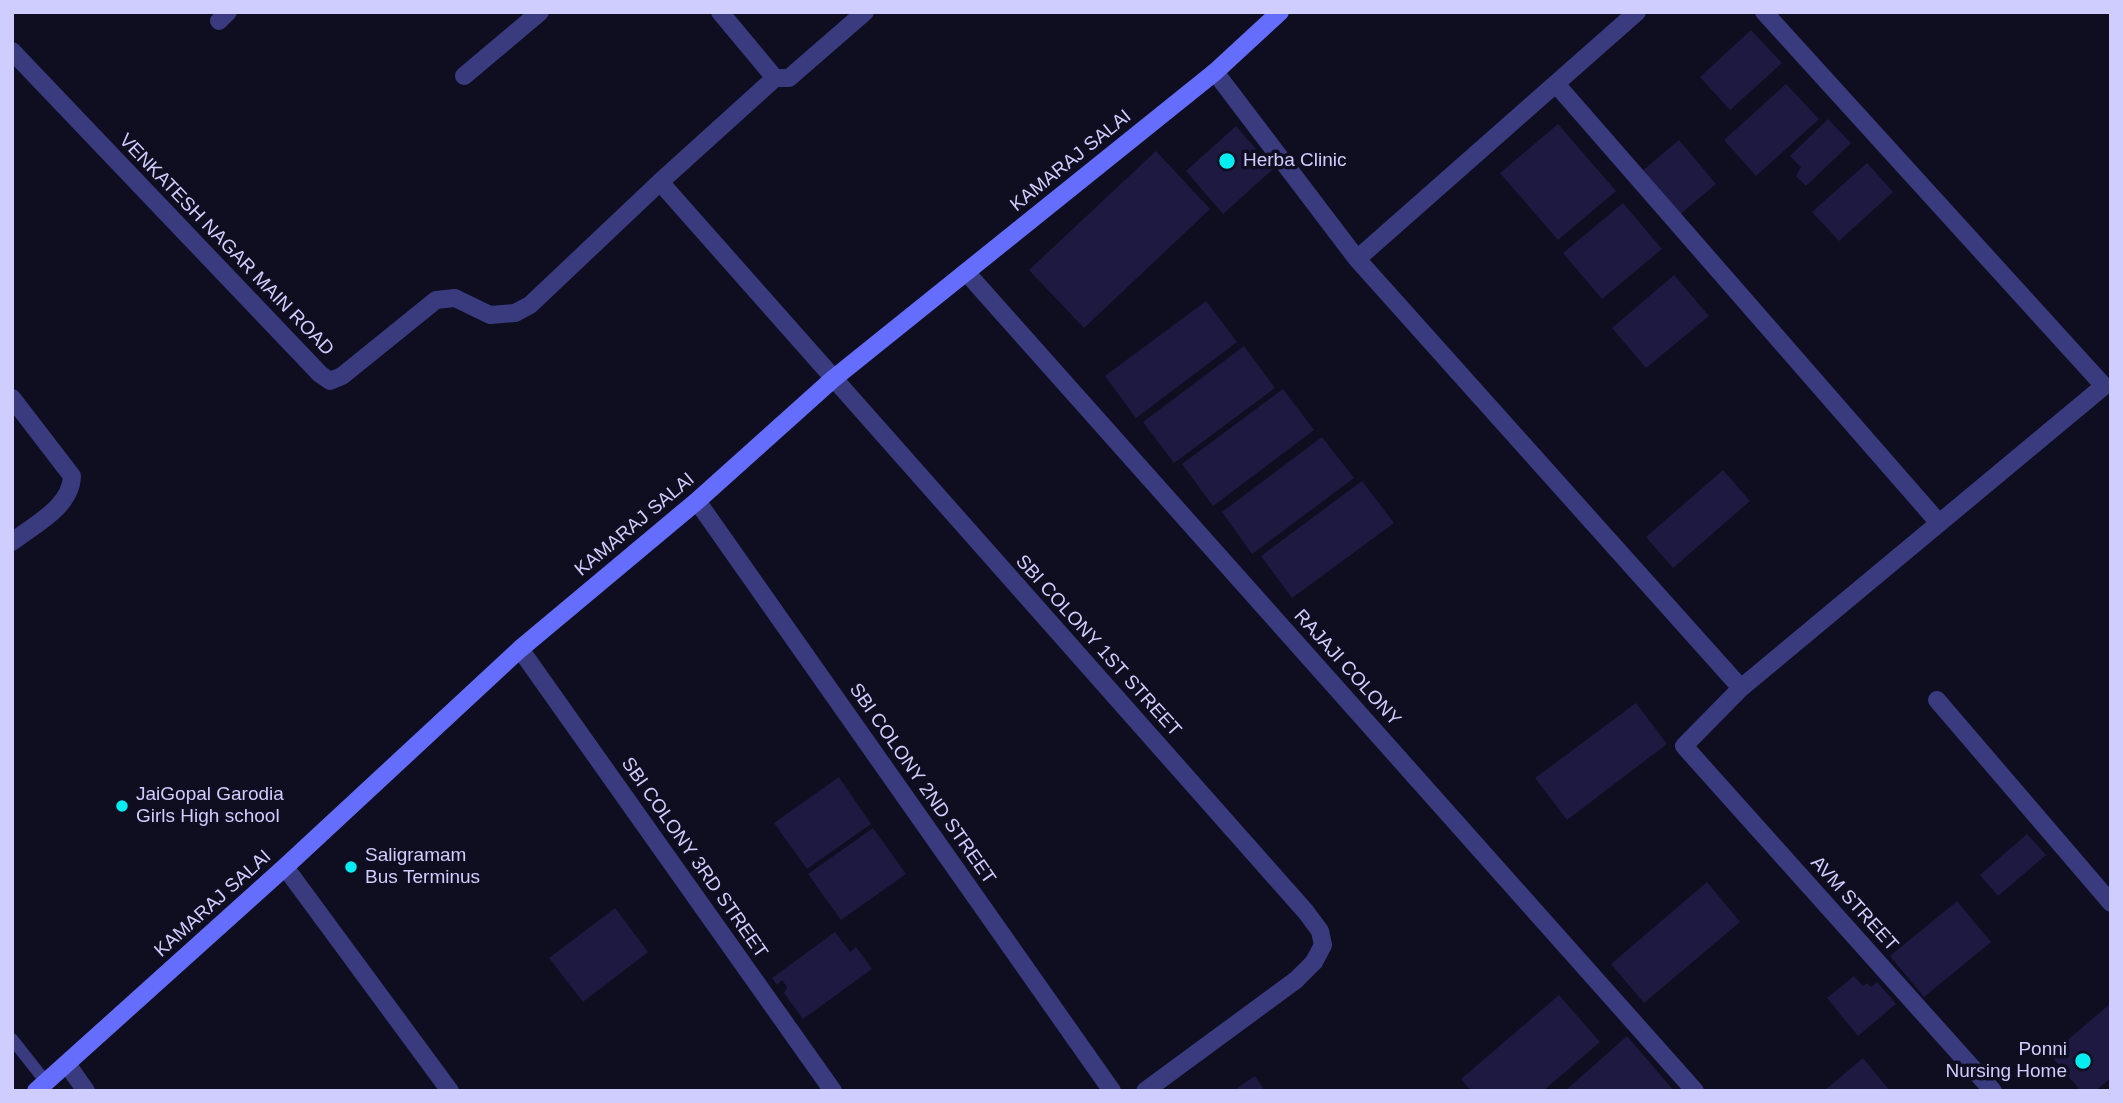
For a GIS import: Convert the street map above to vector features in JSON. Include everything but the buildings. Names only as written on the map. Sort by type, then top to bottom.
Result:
[{"type":"street","points":[[464,76],[540,12]]},
{"type":"street","points":[[720,12],[775,79]]},
{"type":"street","name":"VENKATESH NAGAR MAIN ROAD","points":[[12,51],[320,374],[330,381],[342,376],[436,300],[455,298],[490,315],[515,313],[530,305],[660,182],[775,79],[789,78],[865,12]]},
{"type":"street","name":"KAMARAJ SALAI","points":[[41,1087],[285,867],[520,649],[697,501],[833,379],[1215,72],[1280,12]]},
{"type":"street","points":[[1357,259],[1637,12]]},
{"type":"street","points":[[1215,72],[1357,259],[1741,688],[2104,386],[1764,12]]},
{"type":"street","points":[[1556,84],[1939,523]]},
{"type":"street","points":[[660,182],[833,379]]},
{"type":"street","name":"RAJAJI COLONY","points":[[966,272],[1695,1091]]},
{"type":"street","name":"SBI COLONY 1ST STREET","points":[[833,379],[1320,930],[1324,945],[1314,962],[1296,980],[1145,1091]]},
{"type":"street","points":[[12,398],[72,476],[72,487],[61,504],[12,542]]},
{"type":"street","name":"SBI COLONY 2ND STREET","points":[[697,501],[1112,1091]]},
{"type":"street","name":"SBI COLONY 3RD STREET","points":[[520,649],[833,1091]]},
{"type":"street","name":"AVM STREET","points":[[1741,688],[1684,746],[1993,1091]]},
{"type":"street","points":[[1937,700],[2111,903]]},
{"type":"street","points":[[285,867],[450,1091]]},
{"type":"street","points":[[67,1064],[86,1091]]},
{"type":"lane","points":[[12,1040],[41,1087]]},
{"type":"place","name":"Herba Clinic","points":[[1227,161]]},
{"type":"place","name":"JaiGopal Garodia Girls High school","points":[[122,806]]},
{"type":"place","name":"Saligramam Bus Terminus","points":[[351,867]]},
{"type":"place","name":"Ponni Nursing Home","points":[[2083,1061]]}]
